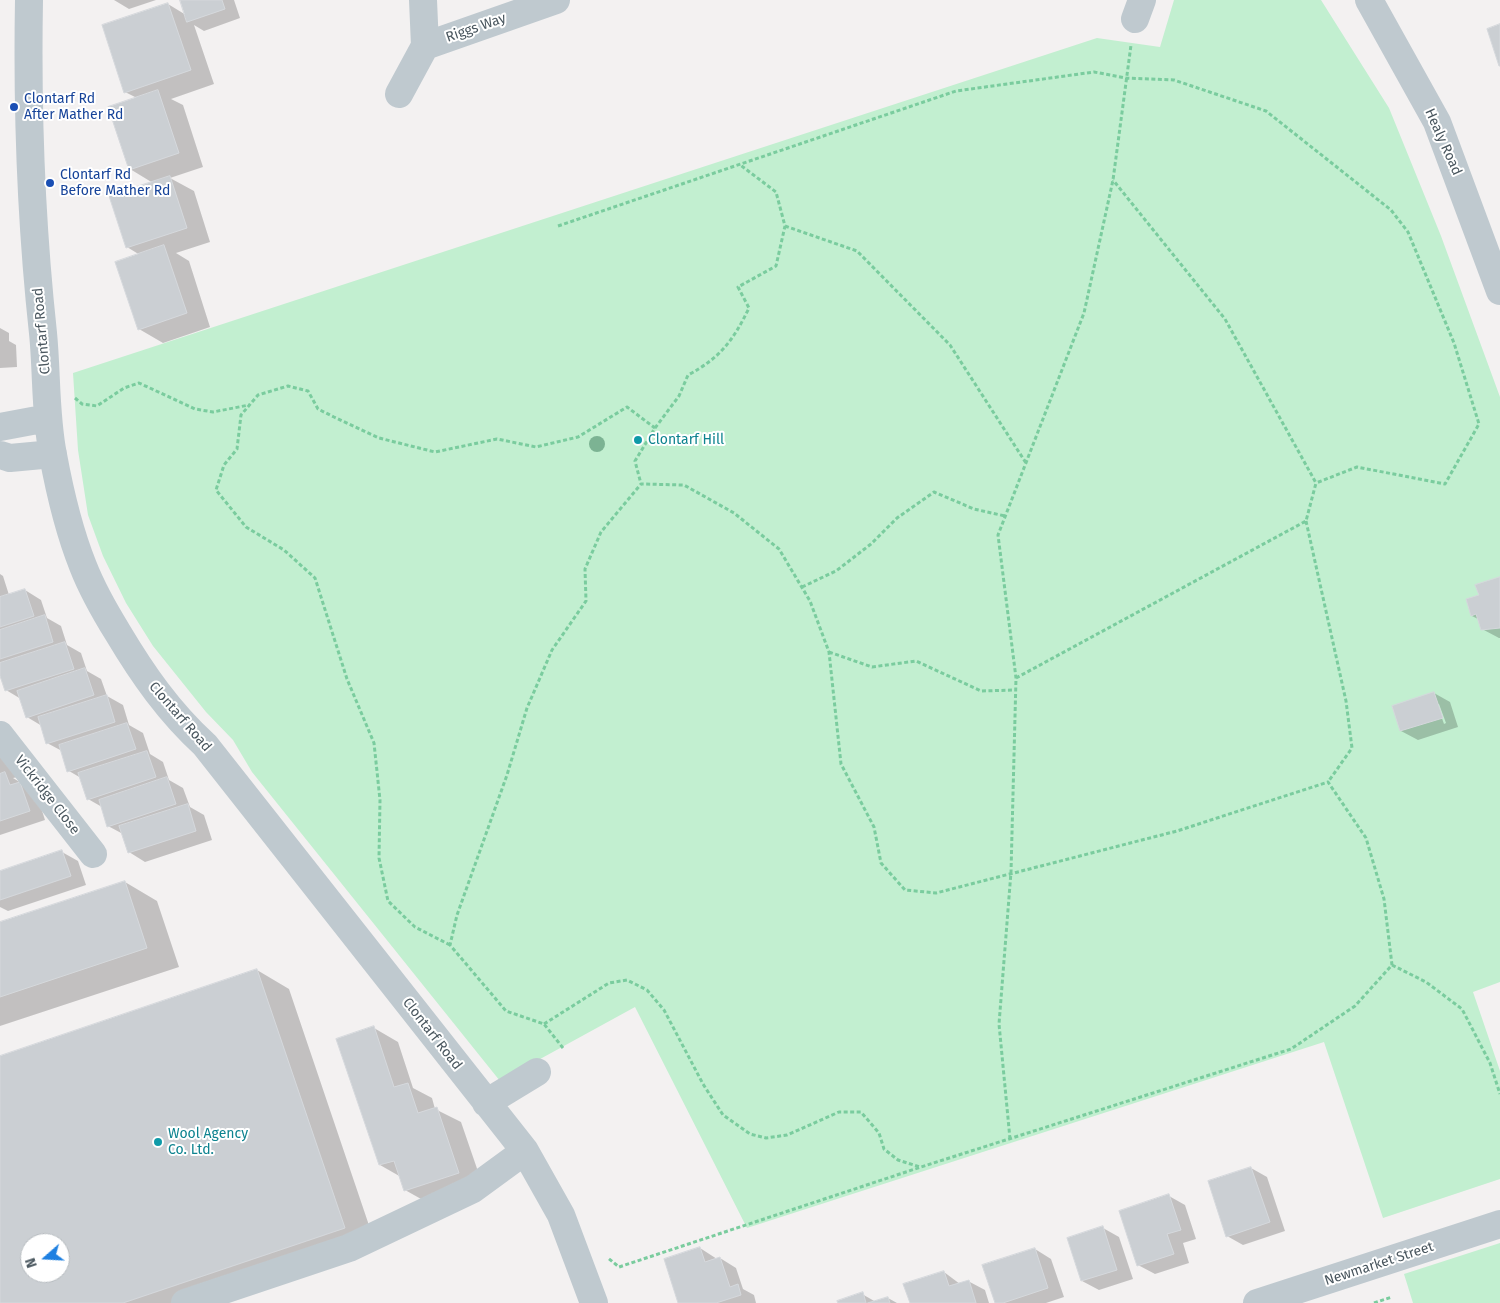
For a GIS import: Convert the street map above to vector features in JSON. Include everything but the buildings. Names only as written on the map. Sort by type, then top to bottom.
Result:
[{"type":"street","name":"Clontarf Road","points":[[29,0],[27,82],[38,287],[46,363],[48,418],[53,454],[69,525],[83,568],[106,613],[160,698],[184,726],[205,745],[525,1151],[561,1215],[594,1303]]},
{"type":"street","points":[[399,94],[425,46],[423,0]]},
{"type":"street","name":"Riggs Way","points":[[425,46],[556,0]]},
{"type":"street","name":"Healy Road","points":[[1369,0],[1437,122],[1500,291]]},
{"type":"street","points":[[0,427],[48,418]]},
{"type":"street","points":[[0,455],[10,458],[53,454]]},
{"type":"street","name":"Vickridge Close","points":[[0,735],[93,854]]},
{"type":"street","points":[[486,1103],[537,1072]]},
{"type":"street","points":[[185,1303],[349,1248],[473,1189],[525,1151]]},
{"type":"street","name":"Newmarket Street","points":[[1257,1303],[1500,1224]]},
{"type":"path","points":[[1010,1139],[999,1024],[1011,872],[1016,678],[998,535],[1084,313],[1113,180],[1126,78],[1138,9]]},
{"type":"path","points":[[558,226],[956,91],[1094,72],[1126,78],[1174,80],[1266,111],[1391,210],[1408,232],[1454,343],[1479,424],[1445,484],[1357,467],[1316,484]]},
{"type":"path","points":[[641,484],[635,461],[655,428],[679,396],[688,375],[710,364],[737,332],[749,308],[738,287],[776,266],[785,226],[776,192],[739,164]]},
{"type":"path","points":[[641,484],[684,485],[734,513],[779,549],[810,601],[829,652],[841,764],[874,827],[881,863],[905,890],[936,893],[1011,872],[1177,831],[1328,782],[1352,748],[1346,701],[1306,520],[1316,484],[1225,319],[1113,180]]},
{"type":"path","points":[[785,226],[857,251],[950,345],[1026,463]]},
{"type":"path","points":[[74,397],[82,404],[96,406],[124,388],[139,383],[213,412],[250,404]]},
{"type":"path","points":[[563,1048],[544,1024],[506,1011],[450,945],[415,927],[388,901],[379,858],[380,800],[374,743],[346,679],[315,578],[284,550],[246,527],[216,490],[224,464],[237,448],[241,415],[258,395],[288,386],[308,391],[318,408],[379,438],[435,452],[497,439],[536,447],[578,437],[627,408],[655,428]]},
{"type":"path","points":[[450,945],[457,915],[507,776],[527,708],[552,650],[586,601],[585,569],[601,532],[641,484]]},
{"type":"path","points":[[802,587],[836,571],[871,544],[897,518],[934,492],[974,509],[1005,516]]},
{"type":"path","points":[[1016,678],[1306,520]]},
{"type":"path","points":[[829,652],[872,667],[916,661],[981,691],[1015,690]]},
{"type":"path","points":[[608,1258],[619,1267],[921,1167],[1290,1049],[1355,1006],[1392,965],[1384,899],[1366,838],[1328,782]]},
{"type":"path","points":[[1392,965],[1426,982],[1462,1009],[1490,1063],[1500,1094]]},
{"type":"path","points":[[544,1024],[608,983],[627,980],[647,990],[664,1010],[703,1084],[723,1116],[750,1134],[766,1138],[787,1134],[839,1112],[861,1112],[879,1133],[884,1149],[898,1160],[921,1167]]},
{"type":"path","points":[[1374,1303],[1392,1297]]},
{"type":"green space","points":[[1174,0],[1321,0],[1389,108],[1441,236],[1500,397],[1500,982],[1473,992],[1500,1071],[1500,1179],[1383,1218],[1324,1042],[747,1228],[635,1007],[500,1081],[252,772],[233,740],[206,712],[153,646],[126,603],[103,556],[88,515],[78,450],[73,373],[1097,38],[1160,47]]},
{"type":"green space","points":[[1500,1243],[1500,1303],[1413,1303],[1404,1274]]},
{"type":"place","name":"Clontarf Rd After Mather Rd","points":[[14,107]]},
{"type":"place","name":"Clontarf Rd Before Mather Rd","points":[[50,183]]},
{"type":"place","name":"Clontarf Hill","points":[[638,440]]},
{"type":"place","name":"Wool Agency Co. Ltd.","points":[[158,1142]]}]
